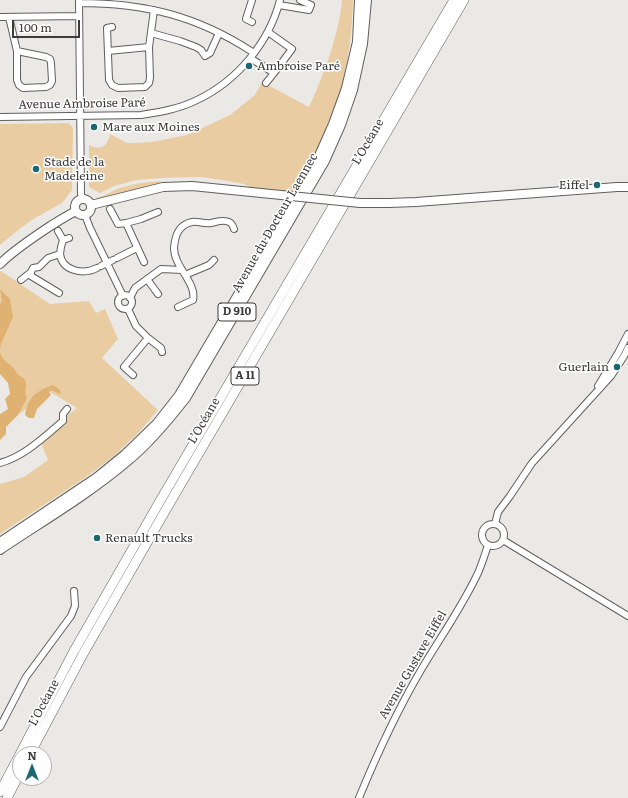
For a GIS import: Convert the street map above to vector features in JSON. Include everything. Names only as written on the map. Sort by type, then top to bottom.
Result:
[{"type":"highway","name":"L’Océane","points":[[24,746],[78,645],[164,495],[454,0]]},
{"type":"highway","name":"L’Océane","points":[[34,746],[83,654],[168,506],[464,0]]},
{"type":"highway","name":"L’Océane","points":[[0,792],[12,769]]},
{"type":"highway","points":[[7,798],[13,786]]},
{"type":"main road","name":"Avenue du Docteur Laennec","points":[[0,542],[97,477],[124,455],[157,423],[178,396],[317,160],[333,124],[346,88],[357,42],[359,0]]},
{"type":"main road","name":"Avenue du Docteur Laennec","points":[[0,550],[101,483],[130,460],[163,427],[186,398],[325,161],[341,125],[353,90],[363,44],[367,0]]},
{"type":"main road","points":[[617,187],[628,184]]},
{"type":"main road","points":[[91,205],[156,189],[192,186],[360,203],[416,202],[628,187]]},
{"type":"main road","points":[[82,199],[89,201],[92,208],[89,212],[85,215],[76,211],[75,208],[77,201],[82,199]]},
{"type":"main road","points":[[0,264],[28,241],[76,211]]},
{"type":"street","points":[[252,0],[246,19],[252,22]]},
{"type":"street","points":[[279,3],[310,10],[311,4],[300,0]]},
{"type":"street","points":[[82,199],[79,1],[136,6],[180,17],[205,26],[239,43],[252,56],[274,73]]},
{"type":"street","name":"Avenue Ambroise Paré","points":[[0,117],[141,115],[159,113],[196,101],[214,91],[244,66],[268,32],[279,3]]},
{"type":"street","points":[[112,27],[107,28],[110,80],[112,85],[118,88],[145,86],[149,82],[150,78],[149,47],[154,10]]},
{"type":"street","points":[[0,17],[79,16]]},
{"type":"street","points":[[9,17],[17,51],[17,80],[19,85],[23,88],[46,87],[50,85],[52,81],[50,59],[17,51]]},
{"type":"street","points":[[266,83],[292,49],[268,32]]},
{"type":"street","points":[[151,33],[196,47],[201,50],[205,56],[210,53],[219,33]]},
{"type":"street","points":[[108,51],[149,47]]},
{"type":"street","points":[[110,209],[118,224],[141,219],[158,212]]},
{"type":"street","points":[[85,215],[101,266],[123,296],[128,296],[130,298]]},
{"type":"street","points":[[178,307],[193,300],[194,295],[192,288],[179,267],[175,253],[174,247],[177,233],[181,227],[192,222],[207,223],[222,221],[228,222],[234,229]]},
{"type":"street","points":[[126,223],[144,262]]},
{"type":"street","points":[[58,231],[66,239],[61,247],[60,259],[71,269],[84,272],[101,266],[137,248]]},
{"type":"street","points":[[21,280],[31,272],[33,268],[39,267],[48,258],[60,254]]},
{"type":"street","points":[[128,309],[132,302],[130,298],[135,288],[161,269],[183,273],[209,265],[214,260]]},
{"type":"street","points":[[31,272],[31,276],[59,293]]},
{"type":"street","points":[[147,279],[158,294]]},
{"type":"street","points":[[123,296],[120,298],[118,304],[121,308],[128,309]]},
{"type":"street","points":[[128,309],[136,326],[161,348],[162,352]]},
{"type":"street","points":[[621,355],[626,346],[628,334]]},
{"type":"street","points":[[133,375],[124,368],[148,338]]},
{"type":"street","points":[[495,524],[498,512],[532,463],[587,402],[605,374],[626,346]]},
{"type":"street","points":[[0,463],[9,460],[27,450],[63,421],[63,414],[67,409]]},
{"type":"street","points":[[495,524],[501,527],[503,530],[503,540],[498,545],[488,545],[483,540],[483,530],[488,525],[495,524]]},
{"type":"street","points":[[503,540],[628,616]]},
{"type":"street","name":"Avenue Gustave Eiffel","points":[[359,798],[392,722],[469,589],[477,574],[488,545]]},
{"type":"street","points":[[0,727],[26,677],[71,616],[75,606],[74,591]]},
{"type":"shaded area","points":[[342,0],[353,0],[350,46],[343,81],[326,131],[294,192],[251,188],[244,184],[200,177],[137,180],[114,186],[100,193],[89,187],[89,145],[97,148],[103,147],[110,134],[127,143],[152,142],[187,135],[230,115],[255,95],[262,82],[309,107],[330,54],[338,27]]},
{"type":"shaded area","name":"Stade de la Madeleine","points":[[69,123],[73,128],[72,190],[62,203],[35,218],[0,245],[0,124]]},
{"type":"shaded area","points":[[161,181],[161,185],[97,200],[96,198],[128,186]]},
{"type":"shaded area","points":[[1,271],[50,304],[89,301],[96,313],[105,309],[118,339],[102,358],[158,410],[140,431],[113,457],[83,479],[0,534],[0,484],[24,477],[48,460],[39,438],[77,408],[47,390],[20,414],[10,407],[10,383],[0,372]]},
{"type":"shaded area","points":[[0,289],[10,299],[13,317],[0,349],[0,304],[2,301]]},
{"type":"shaded area","points":[[0,351],[3,359],[25,380],[27,398],[18,415],[6,427],[6,434],[0,440],[0,414],[8,409],[5,399],[10,394],[8,383],[0,374]]},
{"type":"shaded area","points":[[53,385],[60,390],[61,393],[60,394],[51,390],[49,392],[51,395],[37,409],[34,418],[29,418],[25,415],[28,404],[37,392]]},
{"type":"place","name":"Ambroise Paré","points":[[249,66]]},
{"type":"place","name":"Mare aux Moines","points":[[94,127]]},
{"type":"place","name":"Stade de la Madeleine","points":[[36,169]]},
{"type":"place","name":"Eiffel","points":[[597,185]]},
{"type":"place","name":"Guerlain","points":[[617,367]]},
{"type":"place","name":"Renault Trucks","points":[[97,538]]}]
